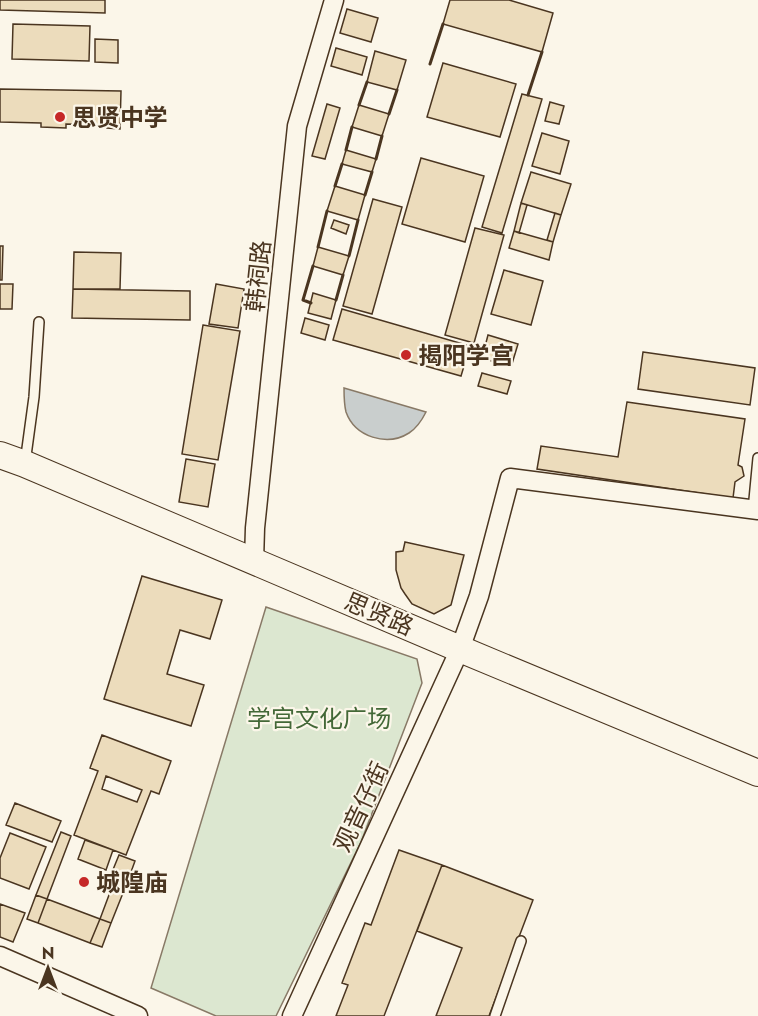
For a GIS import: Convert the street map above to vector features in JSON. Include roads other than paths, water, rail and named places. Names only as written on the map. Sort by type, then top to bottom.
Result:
[{"type":"street","name":"韩祠路","points":[[255,561],[255,528],[297,126],[334,0]]},
{"type":"street","name":"思贤路","points":[[0,455],[758,773]]},
{"type":"street","name":"观音仔街","points":[[292,1016],[460,649],[479,596],[510,478],[755,510]]},
{"type":"street","points":[[0,956],[138,1016]]},
{"type":"lane","points":[[25,464],[34,397],[39,322]]},
{"type":"lane","points":[[755,510],[758,458]]},
{"type":"lane","points":[[495,1016],[521,941]]},
{"type":"place","name":"思贤中学","points":[[60,117]]},
{"type":"place","name":"揭阳学宫","points":[[406,355]]},
{"type":"place","name":"城隍庙","points":[[84,882]]},
{"type":"park label","name":"学宫文化广场","points":[[319,718]]}]
